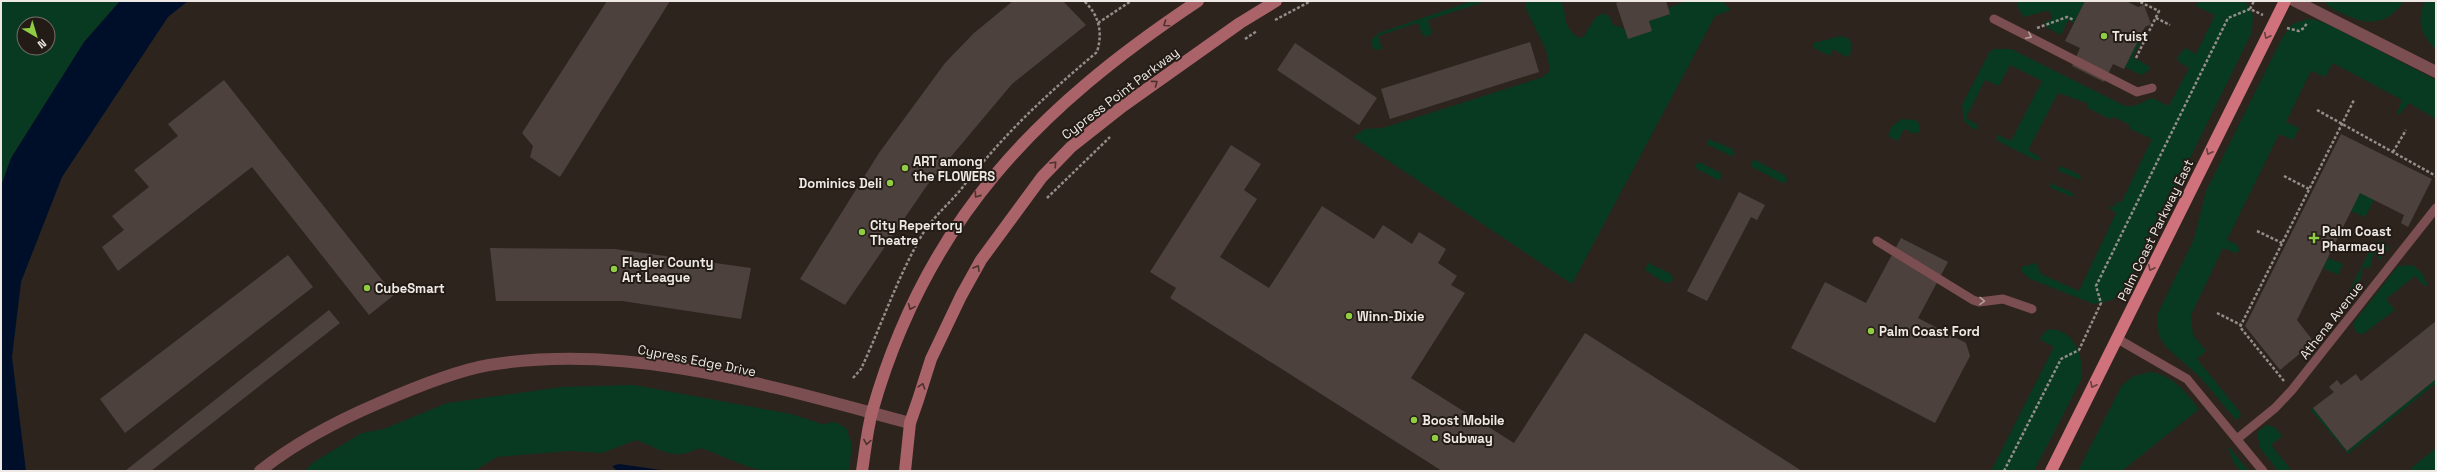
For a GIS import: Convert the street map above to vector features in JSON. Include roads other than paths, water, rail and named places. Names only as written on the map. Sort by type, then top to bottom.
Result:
[{"type":"main road","name":"Palm Coast Parkway East","points":[[2050,471],[2285,1]]},
{"type":"street","name":"Cypress Point Parkway","points":[[862,471],[872,413],[894,346],[917,295],[941,250],[987,182],[1024,139],[1080,88],[1198,1]]},
{"type":"street","name":"Cypress Point Parkway","points":[[904,471],[910,423],[931,359],[961,296],[981,260],[1042,177],[1071,147],[1123,106],[1240,23],[1276,1]]},
{"type":"street","points":[[2295,1],[2436,72]]},
{"type":"street","name":"Cypress Edge Drive","points":[[260,471],[340,420],[406,391],[487,366],[531,360],[569,358],[655,364],[716,375],[910,423]]},
{"type":"lane","points":[[1994,19],[2137,92],[2152,88]]},
{"type":"lane","name":"Athena Avenue","points":[[2237,439],[2275,408],[2292,390],[2436,208]]},
{"type":"lane","points":[[1877,241],[1979,302],[2003,299],[2032,309]]},
{"type":"lane","points":[[2116,338],[2187,379],[2263,471]]},
{"type":"water","points":[[120,1],[188,1],[168,17],[62,177],[21,282],[12,357],[26,471],[1,471],[1,186],[11,158],[84,42]]},
{"type":"water","points":[[619,464],[668,471],[617,471],[612,466]]},
{"type":"place","name":"Truist","points":[[2104,36]]},
{"type":"place","name":"ART among the FLOWERS","points":[[905,168]]},
{"type":"place","name":"Dominics Deli","points":[[890,183]]},
{"type":"place","name":"City Repertory Theatre","points":[[862,232]]},
{"type":"place","name":"Palm Coast Pharmacy","points":[[2314,238]]},
{"type":"place","name":"Flagler County Art League","points":[[614,269]]},
{"type":"place","name":"CubeSmart","points":[[367,288]]},
{"type":"place","name":"Winn-Dixie","points":[[1349,316]]},
{"type":"place","name":"Palm Coast Ford","points":[[1871,331]]},
{"type":"place","name":"Boost Mobile","points":[[1414,420]]},
{"type":"place","name":"Subway","points":[[1435,438]]}]
